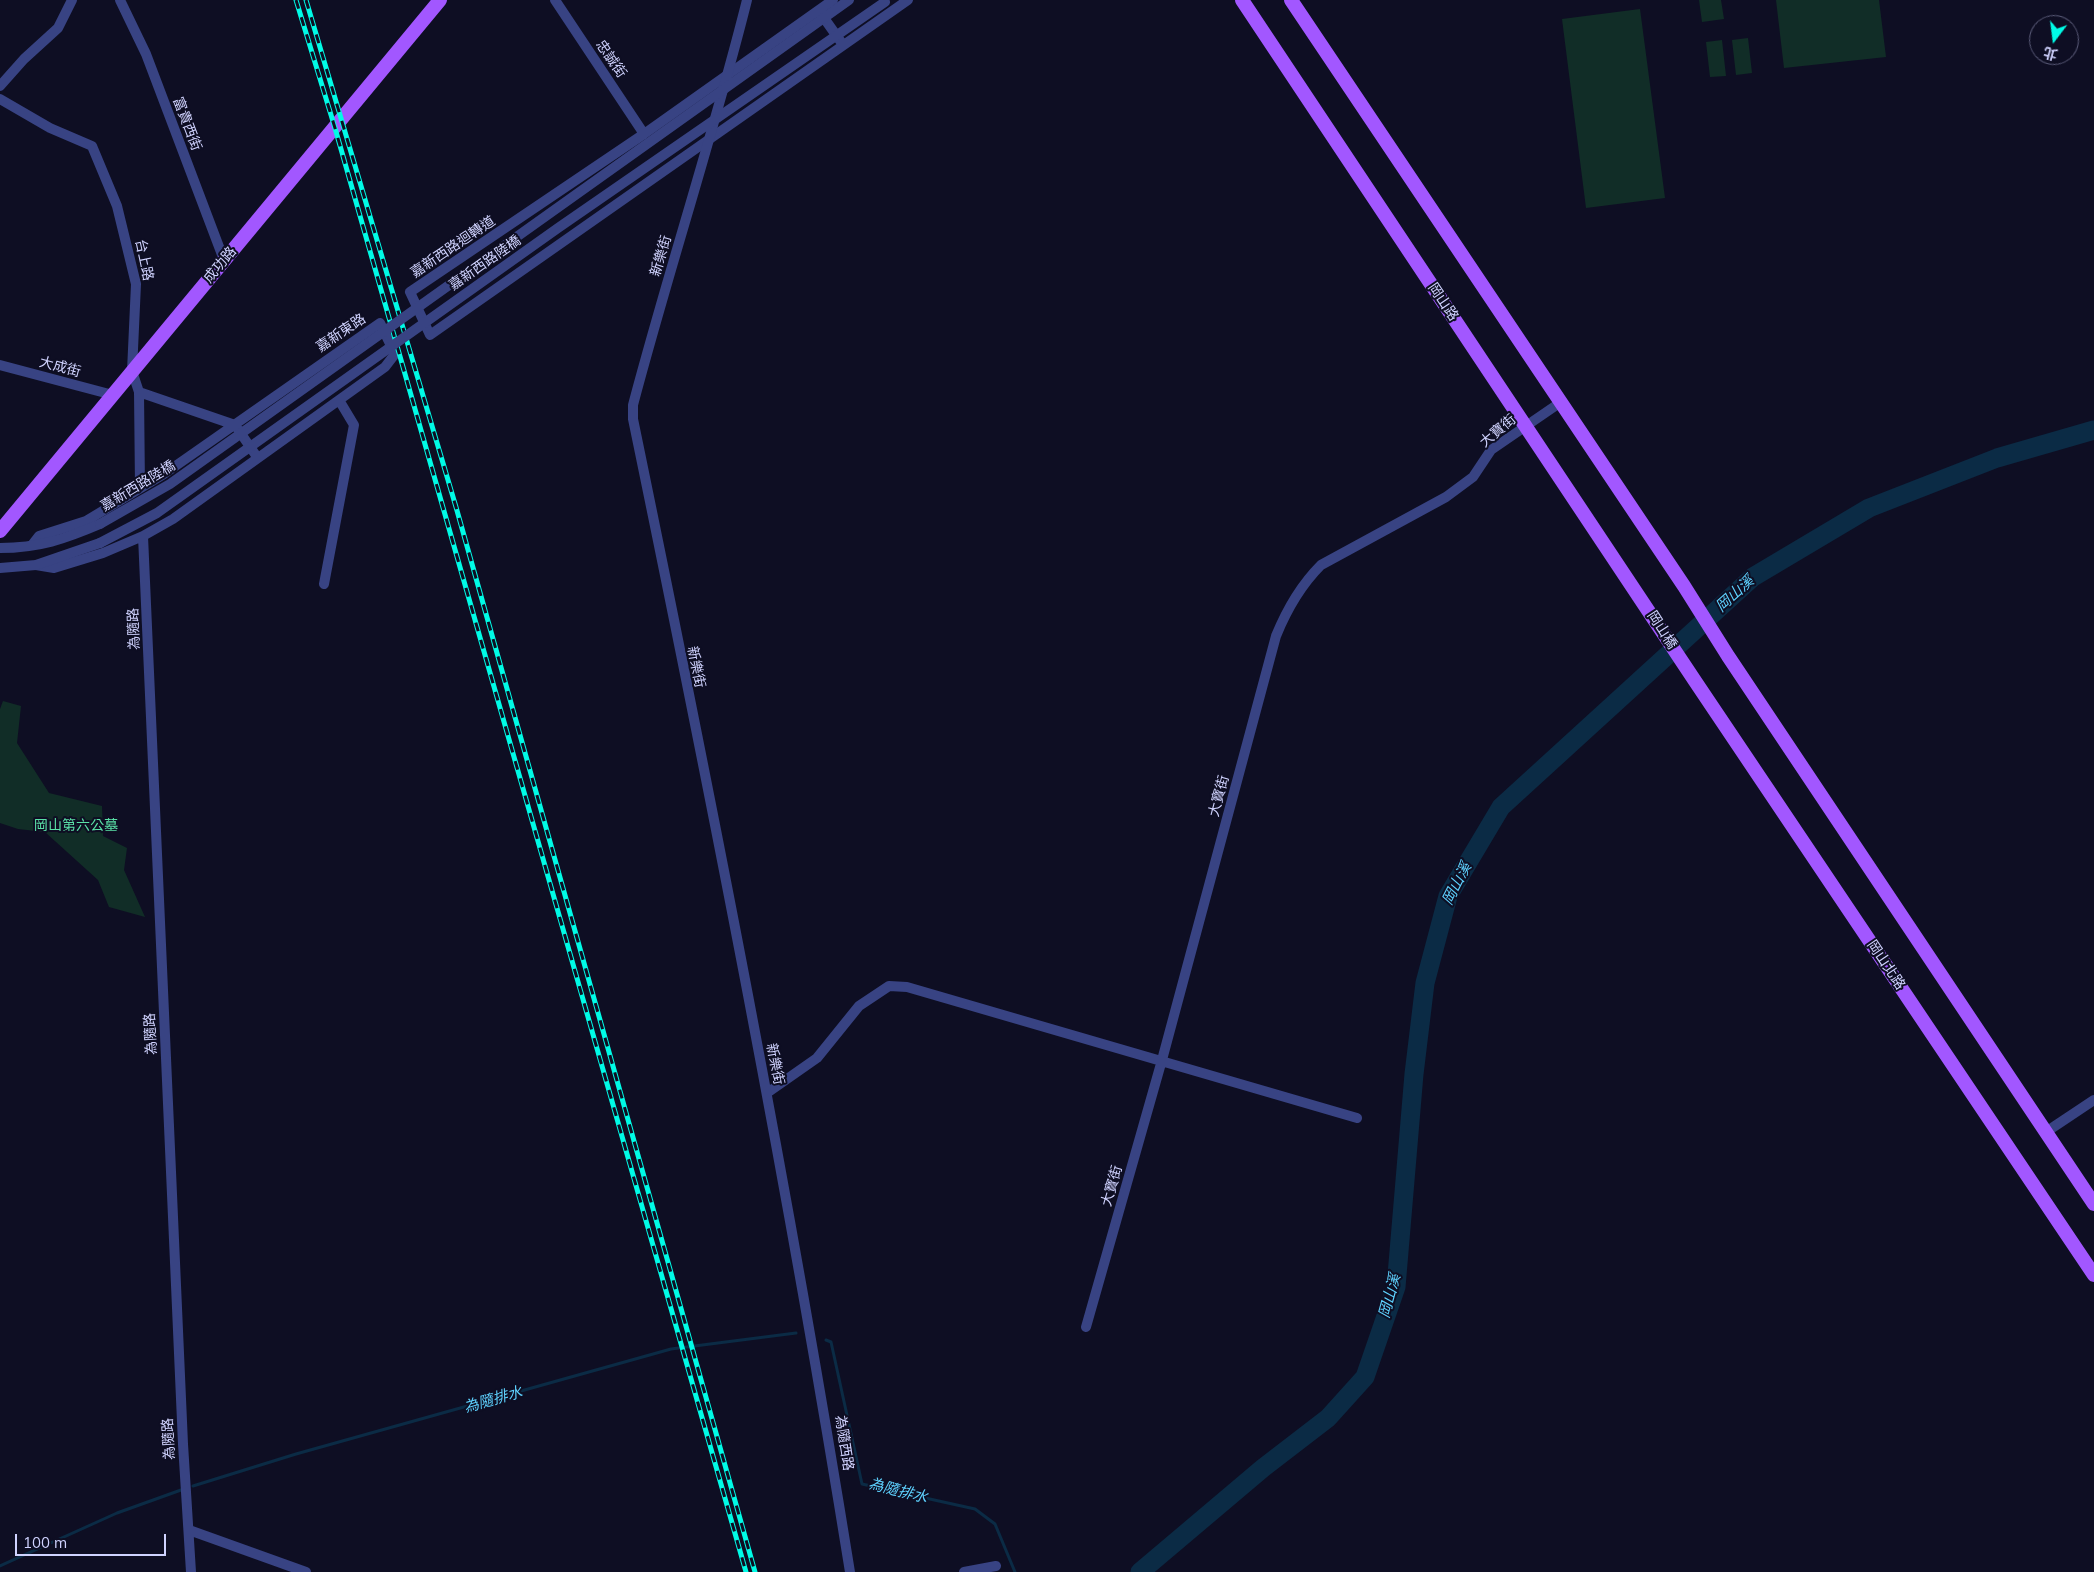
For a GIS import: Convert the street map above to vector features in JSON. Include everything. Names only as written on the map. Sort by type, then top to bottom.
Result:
[{"type":"main road","name":"成功路","points":[[0,531],[440,0]]},
{"type":"main road","name":"岡山路","points":[[1242,0],[1645,604]]},
{"type":"main road","points":[[1291,0],[1688,592],[2094,1204]]},
{"type":"main road","name":"岡山橋","points":[[1645,604],[1679,656]]},
{"type":"main road","name":"岡山北路","points":[[1679,656],[2094,1275]]},
{"type":"street","points":[[0,86],[24,59],[58,28],[72,0]]},
{"type":"street","name":"富貴西街","points":[[120,0],[146,54],[224,260]]},
{"type":"street","name":"忠誠街","points":[[555,0],[644,134]]},
{"type":"street","name":"新樂街","points":[[747,0],[712,136],[657,315],[633,405],[633,418],[767,1093],[814,1347]]},
{"type":"street","name":"嘉新西路迴轉道","points":[[712,136],[430,335],[410,292],[644,134],[833,0]]},
{"type":"street","name":"嘉新西路陸橋","points":[[100,524],[170,484],[849,0]]},
{"type":"street","points":[[712,136],[908,0]]},
{"type":"street","name":"嘉新西路陸橋","points":[[100,543],[158,513],[558,228],[887,1]]},
{"type":"street","points":[[818,10],[842,45]]},
{"type":"street","name":"台上路","points":[[0,99],[50,128],[92,146],[117,206],[136,284],[132,371],[139,392],[140,488]]},
{"type":"street","name":"嘉新東路","points":[[32,545],[39,536],[86,521],[140,488],[235,425],[380,324],[395,354],[385,367],[173,519],[143,536],[103,553],[54,568],[36,564]]},
{"type":"street","name":"大成街","points":[[0,365],[113,395]]},
{"type":"street","points":[[139,392],[235,425],[258,458]]},
{"type":"street","points":[[324,584],[354,425],[339,400]]},
{"type":"street","name":"大寶街","points":[[1086,1327],[1162,1060],[1276,636],[1289,605],[1309,576],[1321,565],[1446,497],[1473,477],[1491,450],[1561,402]]},
{"type":"street","name":"嘉新東路","points":[[0,548],[58,541],[100,524]]},
{"type":"street","name":"為隨路","points":[[143,536],[183,1444],[191,1572]]},
{"type":"street","name":"嘉新東路","points":[[0,568],[36,564],[100,543]]},
{"type":"street","points":[[767,1093],[817,1058],[859,1006],[889,986],[907,988],[1162,1060],[1357,1118]]},
{"type":"street","points":[[2046,1132],[2094,1100]]},
{"type":"street","name":"為隨西路","points":[[814,1347],[850,1572]]},
{"type":"street","points":[[189,1530],[306,1572]]},
{"type":"street","points":[[964,1572],[996,1566]]},
{"type":"green space","points":[[1699,0],[1721,0],[1724,19],[1702,22]]},
{"type":"green space","points":[[1776,0],[1879,0],[1886,57],[1784,68]]},
{"type":"green space","points":[[1640,9],[1665,198],[1586,208],[1562,19]]},
{"type":"green space","points":[[1748,38],[1752,73],[1736,75],[1732,40]]},
{"type":"green space","points":[[1722,40],[1726,76],[1710,77],[1706,42]]},
{"type":"green space","name":"岡山第六公墓","points":[[3,701],[21,706],[17,743],[49,793],[102,806],[103,836],[127,848],[124,870],[145,917],[109,907],[98,880],[45,832],[18,829],[0,823],[0,709]]},
{"type":"waterway","name":"岡山溪","points":[[1140,1572],[1263,1468],[1328,1418],[1365,1377],[1396,1287],[1414,1074],[1425,983],[1448,896],[1501,807],[1753,577],[1869,508],[1997,458],[2094,430]]},
{"type":"waterway","name":"為隨排水","points":[[193,1486],[296,1454],[671,1349],[796,1333]]},
{"type":"waterway","name":"為隨排水","points":[[826,1340],[831,1342],[862,1484],[975,1509],[995,1524],[1015,1572]]},
{"type":"waterway","name":"為隨排水","points":[[0,1566],[117,1513],[181,1490]]},
{"type":"railway","points":[[296,0],[335,128],[746,1572]]},
{"type":"railway","points":[[306,0],[456,507],[755,1572]]}]
